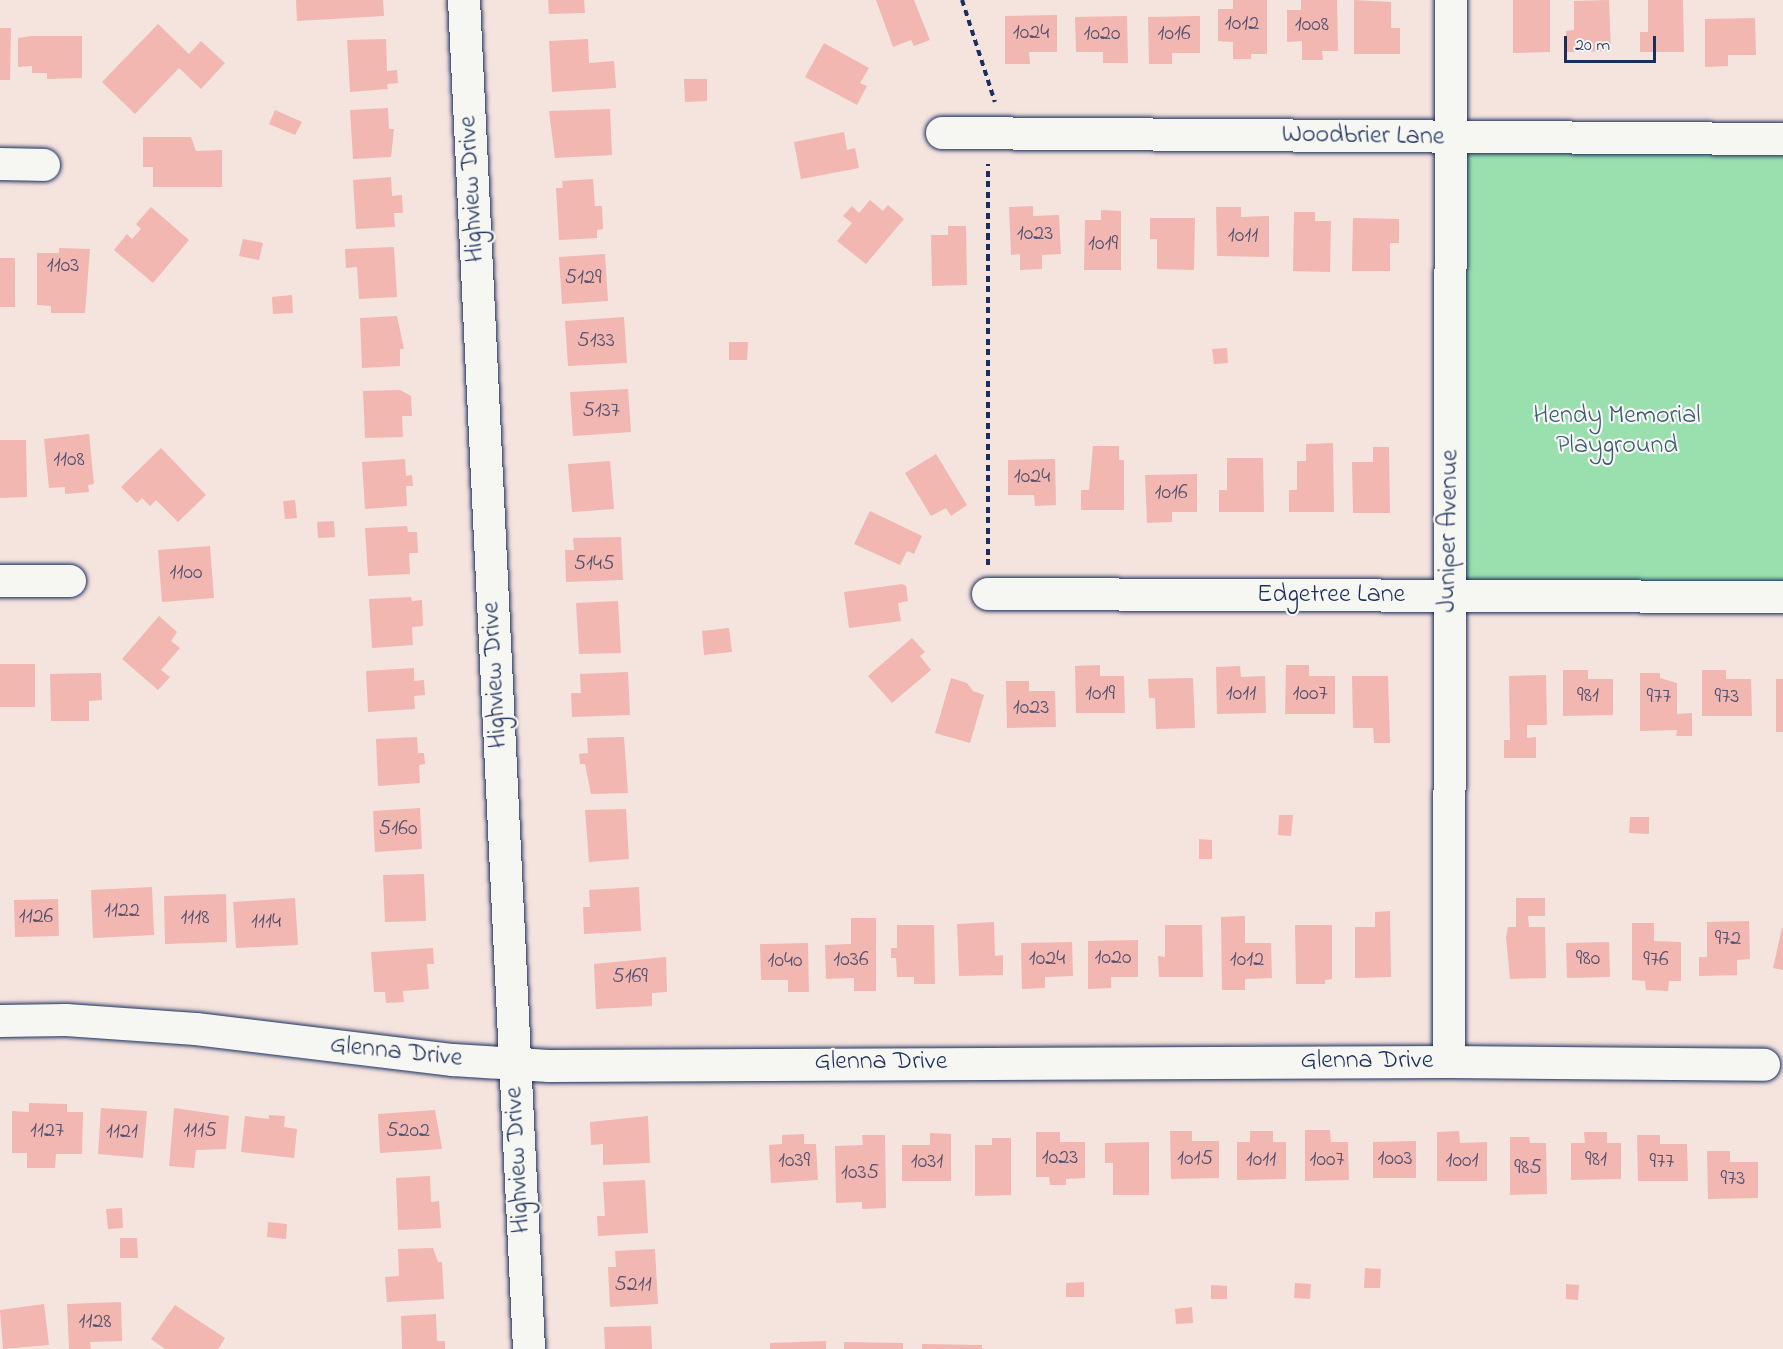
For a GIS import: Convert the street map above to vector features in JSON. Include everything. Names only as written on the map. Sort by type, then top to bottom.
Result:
[{"type":"street","name":"Highview Drive","points":[[464,0],[529,1349]]},
{"type":"street","name":"Juniper Avenue","points":[[1449,1062],[1451,0]]},
{"type":"street","name":"Woodbrier Lane","points":[[942,133],[1783,139]]},
{"type":"street","points":[[0,164],[44,165]]},
{"type":"street","points":[[0,581],[70,581]]},
{"type":"street","name":"Edgetree Lane","points":[[988,594],[1783,597]]},
{"type":"street","name":"Glenna Drive","points":[[0,1021],[66,1020],[196,1029],[453,1060],[514,1061],[549,1066],[1449,1062],[1764,1065]]},
{"type":"path","points":[[962,0],[998,110],[988,134],[988,594]]},
{"type":"green space","name":"Hendy Memorial Playground","points":[[1450,138],[1783,139],[1783,597],[1449,597]]},
{"type":"building","points":[[296,0],[383,0],[384,16],[297,21]]},
{"type":"building","points":[[548,0],[584,0],[585,13],[549,14]]},
{"type":"building","points":[[876,0],[914,0],[930,40],[914,46],[911,40],[893,47]]},
{"type":"building","points":[[1233,0],[1267,0],[1267,54],[1251,54],[1251,59],[1233,59],[1233,42],[1218,41],[1218,9],[1233,9]]},
{"type":"building","points":[[1301,0],[1337,0],[1338,51],[1322,51],[1323,60],[1302,60],[1302,41],[1287,42],[1287,10],[1301,10]]},
{"type":"building","points":[[1354,0],[1391,2],[1391,28],[1400,28],[1400,54],[1354,54]]},
{"type":"building","points":[[1513,0],[1550,0],[1550,52],[1513,53]]},
{"type":"building","points":[[1609,0],[1611,51],[1566,52],[1566,31],[1574,30],[1574,1]]},
{"type":"building","points":[[1648,0],[1683,0],[1684,52],[1640,52],[1640,32],[1648,32]]},
{"type":"building","points":[[1057,15],[1057,52],[1029,52],[1030,64],[1005,64],[1005,16]]},
{"type":"building","points":[[1127,16],[1128,63],[1103,63],[1103,52],[1076,52],[1075,17]]},
{"type":"building","points":[[1200,16],[1200,53],[1172,53],[1172,64],[1149,64],[1148,17]]},
{"type":"building","points":[[1755,18],[1756,55],[1728,55],[1728,66],[1705,67],[1705,19]]},
{"type":"building","points":[[158,24],[189,54],[201,41],[225,63],[201,89],[179,68],[135,114],[102,82]]},
{"type":"building","points":[[0,28],[11,28],[10,80],[0,80]]},
{"type":"building","points":[[82,36],[82,78],[47,79],[47,73],[32,73],[32,66],[18,67],[18,38]]},
{"type":"building","points":[[386,39],[387,71],[397,70],[398,83],[387,84],[388,89],[350,92],[347,40]]},
{"type":"building","points":[[588,39],[589,63],[614,61],[616,88],[552,92],[549,41]]},
{"type":"building","points":[[824,43],[869,68],[860,83],[867,86],[857,105],[805,77]]},
{"type":"building","points":[[684,79],[707,79],[707,101],[685,102]]},
{"type":"building","points":[[388,108],[389,129],[394,129],[391,157],[353,159],[350,110]]},
{"type":"building","points":[[610,109],[612,155],[555,158],[549,111]]},
{"type":"building","points":[[275,110],[302,122],[295,135],[269,124]]},
{"type":"building","points":[[844,132],[847,150],[855,148],[859,168],[801,179],[794,142]]},
{"type":"building","points":[[143,137],[191,137],[196,151],[222,150],[222,187],[153,187],[153,167],[143,167]]},
{"type":"building","points":[[391,177],[392,196],[402,195],[403,213],[394,213],[395,227],[356,229],[353,180]]},
{"type":"building","points":[[593,179],[595,206],[602,206],[603,229],[597,230],[597,238],[559,240],[556,188],[563,188],[562,181]]},
{"type":"building","points":[[870,200],[883,211],[888,205],[904,219],[866,264],[837,241],[852,223],[843,216],[852,206],[859,213]]},
{"type":"building","points":[[1033,206],[1033,216],[1059,215],[1061,254],[1042,255],[1042,269],[1020,270],[1020,254],[1011,255],[1009,207]]},
{"type":"building","points":[[151,207],[189,240],[153,283],[114,250],[127,234],[132,239],[141,229],[136,224]]},
{"type":"building","points":[[1216,207],[1241,207],[1241,217],[1269,216],[1269,257],[1217,256]]},
{"type":"building","points":[[1101,210],[1121,211],[1121,270],[1084,270],[1085,220],[1101,220]]},
{"type":"building","points":[[1294,212],[1315,212],[1315,221],[1331,221],[1330,272],[1293,271]]},
{"type":"building","points":[[1150,218],[1195,218],[1194,270],[1157,269],[1157,239],[1150,239]]},
{"type":"building","points":[[1353,218],[1399,219],[1399,243],[1390,243],[1390,271],[1352,271]]},
{"type":"building","points":[[948,226],[966,226],[967,285],[932,286],[931,235],[948,235]]},
{"type":"building","points":[[243,239],[263,243],[259,260],[239,256]]},
{"type":"building","points":[[394,247],[397,297],[359,299],[357,267],[346,268],[345,249]]},
{"type":"building","points":[[59,248],[90,249],[85,313],[51,313],[51,306],[37,305],[37,253],[59,253]]},
{"type":"building","points":[[605,254],[608,301],[562,304],[559,257]]},
{"type":"building","points":[[0,258],[15,258],[15,307],[0,307]]},
{"type":"building","points":[[292,295],[293,313],[273,314],[272,297]]},
{"type":"building","points":[[397,316],[404,349],[400,349],[400,366],[362,368],[360,318]]},
{"type":"building","points":[[624,317],[627,363],[568,366],[565,321]]},
{"type":"building","points":[[729,342],[748,342],[747,360],[729,360]]},
{"type":"building","points":[[1227,348],[1228,363],[1214,364],[1212,349]]},
{"type":"building","points":[[628,389],[631,432],[573,436],[570,392]]},
{"type":"building","points":[[400,390],[411,396],[412,416],[402,416],[403,437],[365,438],[363,391]]},
{"type":"building","points":[[89,434],[94,484],[88,485],[89,492],[65,494],[65,487],[49,488],[44,439]]},
{"type":"building","points":[[0,440],[26,440],[27,497],[0,498]]},
{"type":"building","points":[[1333,443],[1334,512],[1289,512],[1289,490],[1297,490],[1297,461],[1306,461],[1306,444]]},
{"type":"building","points":[[1093,446],[1119,446],[1119,460],[1124,460],[1124,510],[1081,510],[1081,490],[1089,490]]},
{"type":"building","points":[[1373,447],[1389,447],[1390,513],[1353,513],[1352,462],[1373,462]]},
{"type":"building","points":[[161,448],[206,495],[178,522],[156,500],[150,506],[142,498],[137,503],[121,487]]},
{"type":"building","points":[[936,454],[967,505],[951,516],[946,508],[931,516],[905,473]]},
{"type":"building","points":[[1227,458],[1263,458],[1264,512],[1219,512],[1219,490],[1227,490]]},
{"type":"building","points":[[405,459],[406,476],[412,475],[413,486],[406,486],[407,506],[365,509],[362,462]]},
{"type":"building","points":[[1055,459],[1056,505],[1035,506],[1034,495],[1008,495],[1008,460]]},
{"type":"building","points":[[610,461],[614,509],[572,512],[568,464]]},
{"type":"building","points":[[1197,474],[1197,512],[1172,512],[1172,522],[1147,523],[1145,475]]},
{"type":"building","points":[[295,500],[297,518],[285,519],[283,501]]},
{"type":"building","points":[[870,511],[922,536],[914,554],[907,551],[900,565],[854,544]]},
{"type":"building","points":[[334,521],[335,537],[318,538],[317,522]]},
{"type":"building","points":[[407,526],[408,532],[417,532],[418,553],[409,553],[410,574],[368,576],[365,528]]},
{"type":"building","points":[[621,537],[623,580],[566,582],[565,550],[574,550],[573,538]]},
{"type":"building","points":[[210,546],[214,598],[162,602],[158,550]]},
{"type":"building","points":[[902,584],[906,586],[908,601],[898,603],[901,621],[849,628],[844,592]]},
{"type":"building","points":[[411,597],[412,601],[422,600],[423,626],[412,627],[413,645],[372,648],[369,599]]},
{"type":"building","points":[[618,601],[621,653],[579,654],[576,603]]},
{"type":"building","points":[[159,616],[177,632],[171,641],[180,648],[161,670],[170,677],[158,690],[122,659]]},
{"type":"building","points":[[729,628],[732,652],[704,655],[702,631]]},
{"type":"building","points":[[912,638],[925,652],[920,656],[931,670],[892,703],[868,676]]},
{"type":"building","points":[[0,664],[35,664],[35,707],[0,707]]},
{"type":"building","points":[[1100,665],[1100,676],[1124,676],[1125,713],[1076,713],[1075,666]]},
{"type":"building","points":[[1286,665],[1309,665],[1309,676],[1335,676],[1335,714],[1285,714]]},
{"type":"building","points":[[1240,666],[1241,677],[1265,676],[1266,713],[1217,714],[1216,667]]},
{"type":"building","points":[[414,668],[414,681],[424,680],[425,695],[414,696],[415,709],[368,712],[366,671]]},
{"type":"building","points":[[1563,670],[1588,670],[1588,679],[1613,679],[1613,715],[1563,716]]},
{"type":"building","points":[[1702,670],[1726,670],[1726,679],[1751,679],[1752,716],[1702,716]]},
{"type":"building","points":[[628,672],[630,715],[572,717],[571,693],[581,693],[580,674]]},
{"type":"building","points":[[101,673],[102,700],[89,701],[89,721],[51,721],[50,674]]},
{"type":"building","points":[[1640,673],[1660,673],[1660,678],[1677,683],[1677,714],[1692,713],[1692,736],[1676,736],[1677,730],[1640,731]]},
{"type":"building","points":[[1546,675],[1547,725],[1527,725],[1527,738],[1536,737],[1536,758],[1504,758],[1504,740],[1510,740],[1509,676]]},
{"type":"building","points":[[1352,676],[1388,676],[1390,743],[1374,743],[1373,728],[1353,728]]},
{"type":"building","points":[[951,678],[967,683],[973,691],[984,695],[970,743],[935,733]]},
{"type":"building","points":[[1193,678],[1195,728],[1156,729],[1155,698],[1149,698],[1148,679]]},
{"type":"building","points":[[1776,679],[1783,679],[1783,732],[1776,732]]},
{"type":"building","points":[[1006,681],[1029,681],[1029,691],[1055,691],[1056,727],[1007,728]]},
{"type":"building","points":[[417,737],[418,753],[424,753],[425,764],[419,765],[420,783],[378,786],[376,739]]},
{"type":"building","points":[[624,737],[628,793],[591,794],[585,764],[580,764],[579,754],[588,753],[587,738]]},
{"type":"building","points":[[420,808],[422,849],[375,852],[373,811]]},
{"type":"building","points":[[626,809],[629,859],[589,862],[585,810]]},
{"type":"building","points":[[1279,815],[1293,815],[1291,836],[1278,835]]},
{"type":"building","points":[[1630,817],[1649,817],[1649,834],[1629,833]]},
{"type":"building","points":[[1199,839],[1212,840],[1212,859],[1199,859]]},
{"type":"building","points":[[424,874],[426,921],[385,922],[383,875]]},
{"type":"building","points":[[152,887],[154,935],[93,938],[91,890]]},
{"type":"building","points":[[639,887],[641,931],[584,934],[583,907],[590,907],[589,890]]},
{"type":"building","points":[[226,894],[227,942],[165,944],[164,896]]},
{"type":"building","points":[[295,898],[298,945],[236,948],[233,902]]},
{"type":"building","points":[[1516,898],[1545,898],[1545,916],[1528,916],[1529,927],[1545,927],[1546,978],[1510,979],[1506,937],[1508,927],[1516,927]]},
{"type":"building","points":[[58,899],[59,936],[15,937],[14,900]]},
{"type":"building","points":[[1390,911],[1391,977],[1355,978],[1355,927],[1375,927],[1375,912]]},
{"type":"building","points":[[1245,916],[1245,943],[1271,943],[1272,978],[1245,979],[1245,990],[1222,990],[1221,917]]},
{"type":"building","points":[[851,918],[876,918],[876,991],[854,991],[854,978],[826,979],[825,945],[851,944]]},
{"type":"building","points":[[1749,921],[1750,959],[1737,960],[1737,975],[1699,976],[1699,957],[1707,957],[1707,922]]},
{"type":"building","points":[[994,922],[995,956],[1003,955],[1003,975],[959,976],[957,924]]},
{"type":"building","points":[[1632,923],[1654,923],[1654,941],[1681,942],[1681,981],[1669,981],[1668,991],[1646,990],[1645,981],[1632,980]]},
{"type":"building","points":[[897,925],[934,925],[935,984],[914,984],[914,977],[897,977],[896,958],[891,958],[891,948],[897,948]]},
{"type":"building","points":[[1165,925],[1202,925],[1203,977],[1159,977],[1158,956],[1165,957]]},
{"type":"building","points":[[1295,925],[1332,925],[1332,979],[1325,980],[1325,984],[1296,984]]},
{"type":"building","points":[[1783,928],[1783,970],[1773,968]]},
{"type":"building","points":[[1138,940],[1138,977],[1111,977],[1111,988],[1088,989],[1088,941]]},
{"type":"building","points":[[1072,942],[1073,976],[1045,977],[1045,988],[1022,989],[1021,943]]},
{"type":"building","points":[[1609,942],[1610,977],[1567,978],[1566,943]]},
{"type":"building","points":[[808,943],[809,992],[788,992],[788,980],[761,980],[760,944]]},
{"type":"building","points":[[433,948],[434,964],[427,964],[429,989],[403,991],[404,1002],[386,1003],[385,992],[374,992],[371,952]]},
{"type":"building","points":[[666,957],[667,992],[652,993],[652,1006],[596,1009],[594,964]]},
{"type":"building","points":[[29,1103],[67,1104],[67,1112],[83,1112],[82,1154],[56,1154],[55,1168],[27,1168],[27,1153],[12,1153],[12,1111],[29,1112]]},
{"type":"building","points":[[101,1108],[147,1111],[143,1158],[98,1154]]},
{"type":"building","points":[[174,1108],[229,1116],[226,1149],[196,1150],[194,1168],[169,1166]]},
{"type":"building","points":[[435,1110],[442,1149],[380,1153],[378,1114]]},
{"type":"building","points":[[269,1115],[285,1116],[284,1127],[297,1129],[294,1158],[241,1152],[245,1116],[269,1119]]},
{"type":"building","points":[[648,1116],[650,1163],[603,1165],[603,1144],[591,1145],[590,1122]]},
{"type":"building","points":[[1305,1130],[1330,1130],[1331,1142],[1348,1142],[1349,1180],[1305,1181]]},
{"type":"building","points":[[1170,1131],[1192,1131],[1192,1141],[1219,1141],[1219,1178],[1171,1179]]},
{"type":"building","points":[[1250,1131],[1273,1131],[1273,1142],[1286,1142],[1286,1179],[1237,1180],[1237,1142],[1250,1142]]},
{"type":"building","points":[[1459,1131],[1460,1143],[1487,1142],[1487,1181],[1437,1181],[1437,1132]]},
{"type":"building","points":[[1036,1132],[1060,1132],[1060,1142],[1085,1142],[1085,1178],[1066,1179],[1066,1185],[1050,1185],[1049,1177],[1036,1177]]},
{"type":"building","points":[[1584,1132],[1607,1132],[1607,1143],[1621,1143],[1621,1179],[1571,1180],[1571,1143],[1585,1143]]},
{"type":"building","points":[[930,1133],[951,1134],[951,1181],[902,1181],[902,1145],[930,1145]]},
{"type":"building","points":[[804,1134],[804,1144],[816,1144],[818,1180],[771,1183],[769,1145],[782,1144],[782,1135]]},
{"type":"building","points":[[862,1135],[885,1135],[886,1208],[862,1209],[862,1202],[836,1203],[835,1146],[863,1145]]},
{"type":"building","points":[[1637,1135],[1660,1135],[1660,1144],[1687,1144],[1688,1181],[1638,1181]]},
{"type":"building","points":[[1510,1137],[1529,1137],[1530,1143],[1546,1143],[1547,1194],[1510,1195]]},
{"type":"building","points":[[992,1138],[1011,1138],[1011,1195],[975,1196],[975,1145],[992,1145]]},
{"type":"building","points":[[1416,1141],[1416,1178],[1373,1178],[1373,1142]]},
{"type":"building","points":[[1149,1142],[1149,1195],[1113,1195],[1113,1163],[1105,1163],[1105,1143]]},
{"type":"building","points":[[1707,1151],[1730,1151],[1730,1162],[1758,1162],[1758,1198],[1708,1199]]},
{"type":"building","points":[[430,1176],[431,1202],[439,1201],[441,1228],[398,1230],[396,1178]]},
{"type":"building","points":[[645,1180],[648,1233],[598,1236],[597,1216],[605,1216],[603,1182]]},
{"type":"building","points":[[122,1208],[123,1228],[108,1229],[106,1209]]},
{"type":"building","points":[[268,1222],[287,1224],[286,1239],[267,1237]]},
{"type":"building","points":[[120,1238],[137,1238],[138,1258],[120,1258]]},
{"type":"building","points":[[433,1248],[438,1262],[442,1262],[444,1299],[387,1302],[385,1277],[399,1276],[398,1249]]},
{"type":"building","points":[[655,1249],[658,1304],[610,1307],[608,1267],[616,1267],[615,1251]]},
{"type":"building","points":[[1365,1268],[1381,1269],[1380,1288],[1364,1288]]},
{"type":"building","points":[[1084,1282],[1084,1297],[1066,1297],[1066,1283]]},
{"type":"building","points":[[1295,1283],[1311,1284],[1310,1299],[1294,1298]]},
{"type":"building","points":[[1566,1284],[1579,1285],[1578,1300],[1566,1299]]},
{"type":"building","points":[[1211,1285],[1227,1286],[1227,1299],[1211,1299]]},
{"type":"building","points":[[121,1302],[122,1341],[90,1342],[91,1349],[69,1349],[67,1304]]},
{"type":"building","points":[[44,1304],[49,1345],[3,1349],[0,1310]]},
{"type":"building","points":[[175,1305],[225,1338],[218,1349],[165,1349],[151,1339]]},
{"type":"building","points":[[1192,1307],[1193,1323],[1176,1324],[1175,1309]]},
{"type":"building","points":[[436,1314],[437,1341],[445,1341],[445,1349],[402,1349],[401,1316]]},
{"type":"building","points":[[651,1326],[652,1349],[605,1349],[604,1327]]},
{"type":"building","points":[[826,1341],[826,1349],[770,1349],[770,1343]]},
{"type":"building","points":[[844,1342],[903,1343],[903,1349],[844,1349]]},
{"type":"building","points":[[922,1344],[982,1345],[982,1349],[922,1349]]}]
